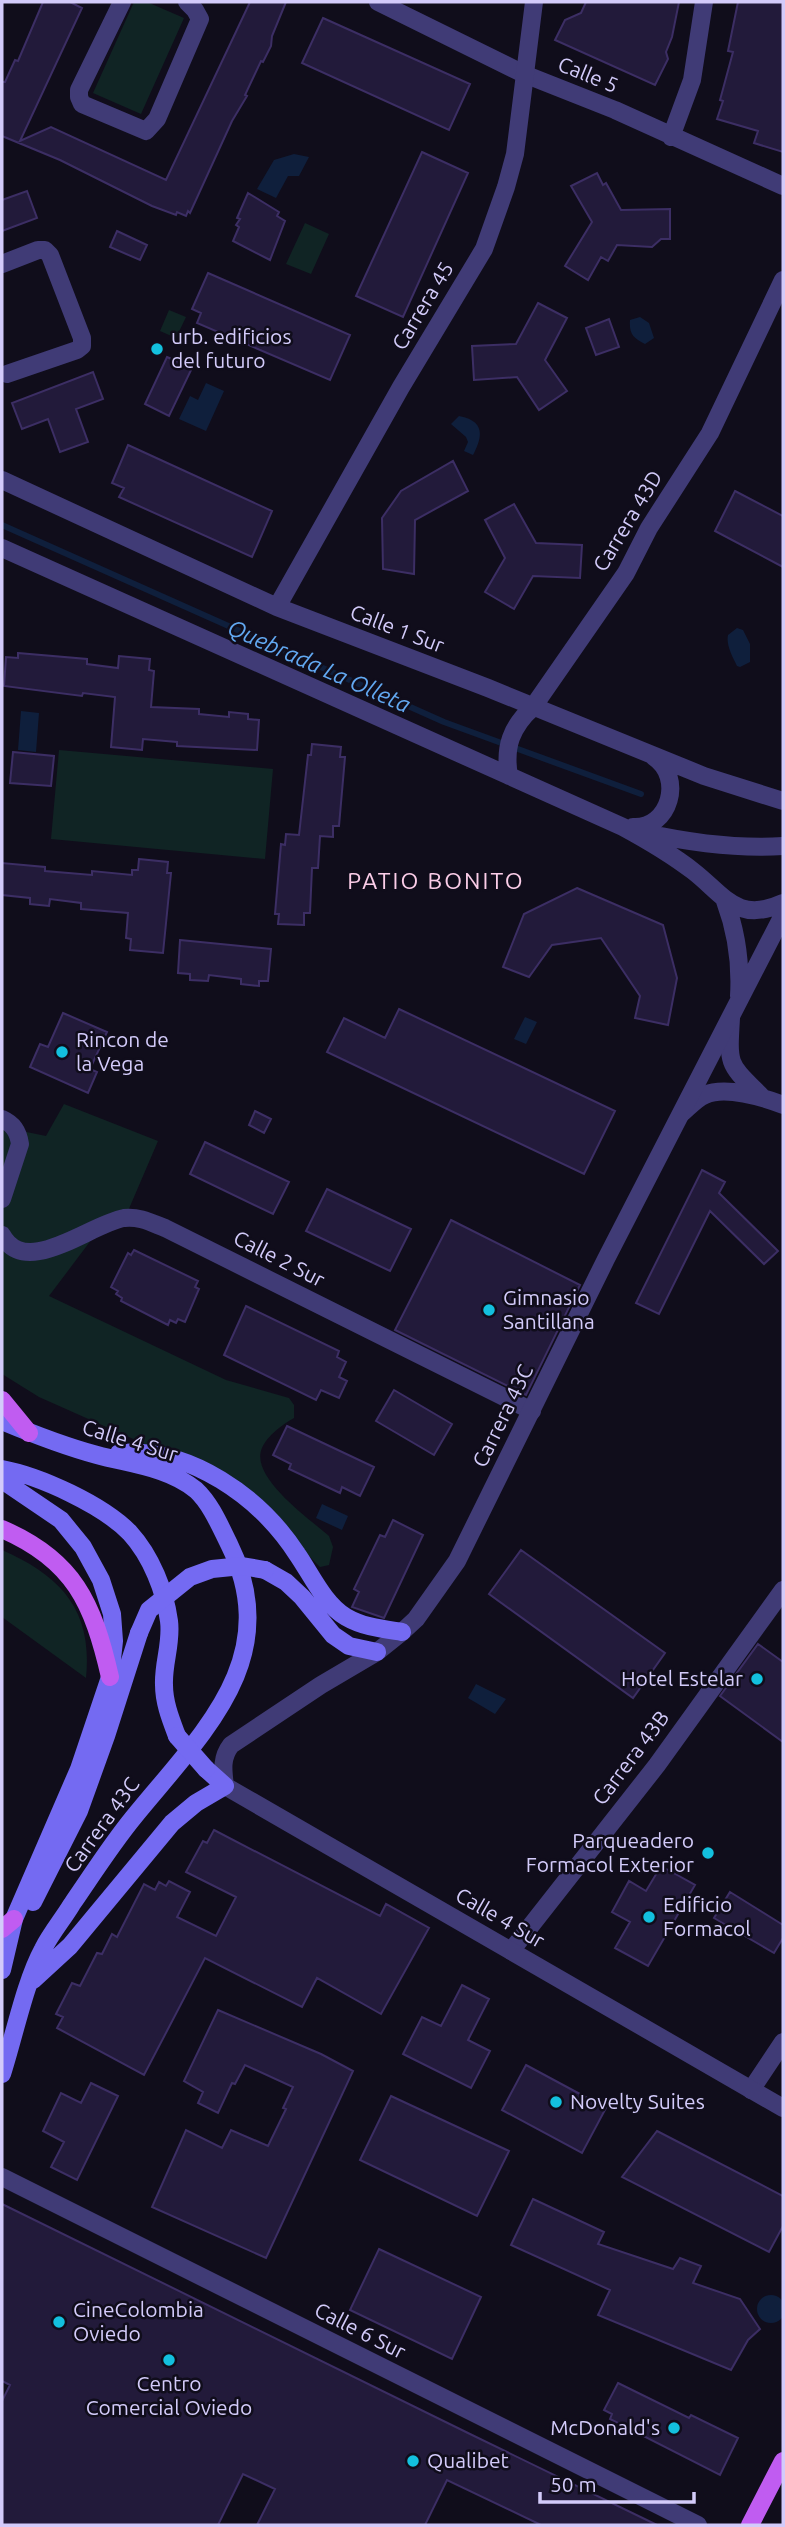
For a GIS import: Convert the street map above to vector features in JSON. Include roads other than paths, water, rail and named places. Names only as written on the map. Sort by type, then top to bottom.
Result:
[{"type":"main road","points":[[2,1400],[29,1433]]},
{"type":"main road","name":"Calle 4 Sur","points":[[2,1421],[29,1433],[97,1455],[152,1468],[176,1478],[196,1490],[209,1506],[223,1532]]},
{"type":"main road","points":[[97,1455],[133,1452],[157,1456],[187,1464],[218,1477],[244,1495],[276,1527],[296,1551],[324,1596],[344,1616],[369,1626],[402,1632]]},
{"type":"main road","points":[[2,1469],[26,1474],[107,1514],[131,1534],[162,1588],[169,1620],[170,1640],[164,1684],[167,1712],[177,1736],[225,1786],[196,1803],[172,1823],[70,1946],[30,1983]]},
{"type":"main road","name":"Carrera 43C","points":[[2,1480],[61,1520],[83,1547],[101,1580],[112,1614],[114,1641],[110,1677],[79,1769],[8,1924],[9,1949],[2,1970]]},
{"type":"main road","points":[[2,1529],[40,1549],[73,1579],[82,1593],[102,1641],[110,1677]]},
{"type":"main road","name":"Carrera 43C","points":[[2,2074],[43,1949],[117,1837],[204,1730],[228,1696],[240,1668],[248,1634],[249,1610],[235,1556],[223,1532]]},
{"type":"main road","points":[[9,1949],[79,1811],[149,1610],[190,1577],[212,1569],[242,1566],[265,1570],[286,1582],[333,1634],[349,1646],[377,1651]]},
{"type":"main road","points":[[750,2525],[783,2461]]},
{"type":"street","points":[[122,2],[79,90],[79,97],[82,104],[146,131],[157,119],[200,19],[187,2]]},
{"type":"street","name":"Calle 5","points":[[377,2],[524,74],[615,110],[783,186]]},
{"type":"street","name":"Carrera 45","points":[[277,607],[401,387],[484,249],[515,154],[534,2]]},
{"type":"street","points":[[671,136],[692,80],[704,2]]},
{"type":"street","points":[[2,264],[38,250],[45,250],[50,256],[82,338],[82,346],[77,350],[4,374]]},
{"type":"street","name":"Carrera 43D","points":[[509,776],[507,745],[512,731],[533,707],[626,573],[649,528],[710,433],[783,280]]},
{"type":"street","name":"Calle 1 Sur","points":[[2,480],[277,607],[704,776],[783,802]]},
{"type":"street","points":[[2,548],[622,827],[660,847],[694,872],[725,901],[734,925],[739,951],[729,1052],[732,1067],[762,1097]]},
{"type":"street","points":[[622,827],[639,828],[655,821],[666,808],[671,792],[669,775],[659,761],[645,752]]},
{"type":"street","points":[[622,827],[687,842],[754,848],[783,846]]},
{"type":"street","points":[[725,901],[753,909],[783,903]]},
{"type":"street","name":"Carrera 43C","points":[[225,1786],[224,1753],[230,1745],[377,1651],[402,1632],[416,1619],[457,1561],[606,1258],[783,915]]},
{"type":"street","points":[[682,1113],[703,1095],[718,1091],[762,1097],[783,1105]]},
{"type":"street","points":[[2,1119],[13,1126],[19,1135],[20,1144],[2,1199]]},
{"type":"street","name":"Calle 2 Sur","points":[[2,1235],[14,1248],[24,1252],[39,1252],[55,1248],[107,1223],[125,1218],[139,1218],[165,1228],[531,1411]]},
{"type":"street","name":"Carrera 43B","points":[[511,1951],[657,1765],[783,1590]]},
{"type":"street","name":"Calle 4 Sur","points":[[225,1786],[783,2108]]},
{"type":"street","points":[[751,2090],[783,2042]]},
{"type":"street","name":"Calle 6 Sur","points":[[2,2177],[698,2525]]},
{"type":"water","points":[[294,154],[309,157],[299,176],[288,176],[276,198],[257,189],[274,160]]},
{"type":"water","points":[[640,317],[649,323],[654,338],[645,344],[635,337],[630,329],[630,320]]},
{"type":"water","points":[[206,383],[224,391],[206,431],[179,419],[190,396],[198,400]]},
{"type":"water","points":[[459,416],[474,422],[480,430],[479,442],[473,455],[464,451],[468,442],[466,437],[451,424]]},
{"type":"water","points":[[737,628],[743,630],[750,644],[750,662],[740,667],[735,662],[728,643],[728,635]]},
{"type":"water","points":[[21,711],[39,713],[36,752],[18,750]]},
{"type":"water","points":[[525,1017],[537,1022],[526,1044],[514,1039]]},
{"type":"water","points":[[322,1504],[348,1516],[342,1530],[316,1518]]},
{"type":"water","points":[[476,1684],[506,1699],[495,1714],[468,1698]]},
{"type":"water","points":[[771,2295],[781,2299],[785,2309],[781,2319],[771,2323],[761,2319],[757,2309],[761,2299]]},
{"type":"waterway","name":"Quebrada La Olleta","points":[[2,525],[444,722],[641,794]]},
{"type":"place","name":"urb. edificios del futuro","points":[[157,349]]},
{"type":"place","name":"Rincon de la Vega","points":[[62,1052]]},
{"type":"place","name":"Gimnasio Santillana","points":[[489,1310]]},
{"type":"place","name":"Hotel Estelar","points":[[757,1679]]},
{"type":"place","name":"Parqueadero Formacol Exterior","points":[[708,1853]]},
{"type":"place","name":"Edificio Formacol","points":[[649,1917]]},
{"type":"place","name":"Novelty Suites","points":[[556,2102]]},
{"type":"place","name":"CineColombia Oviedo","points":[[59,2322]]},
{"type":"place","name":"Centro Comercial Oviedo","points":[[169,2360]]},
{"type":"place","name":"McDonald's","points":[[674,2428]]},
{"type":"place","name":"Qualibet","points":[[413,2461]]},
{"type":"district","name":"PATIO BONITO","points":[[436,881]]}]
